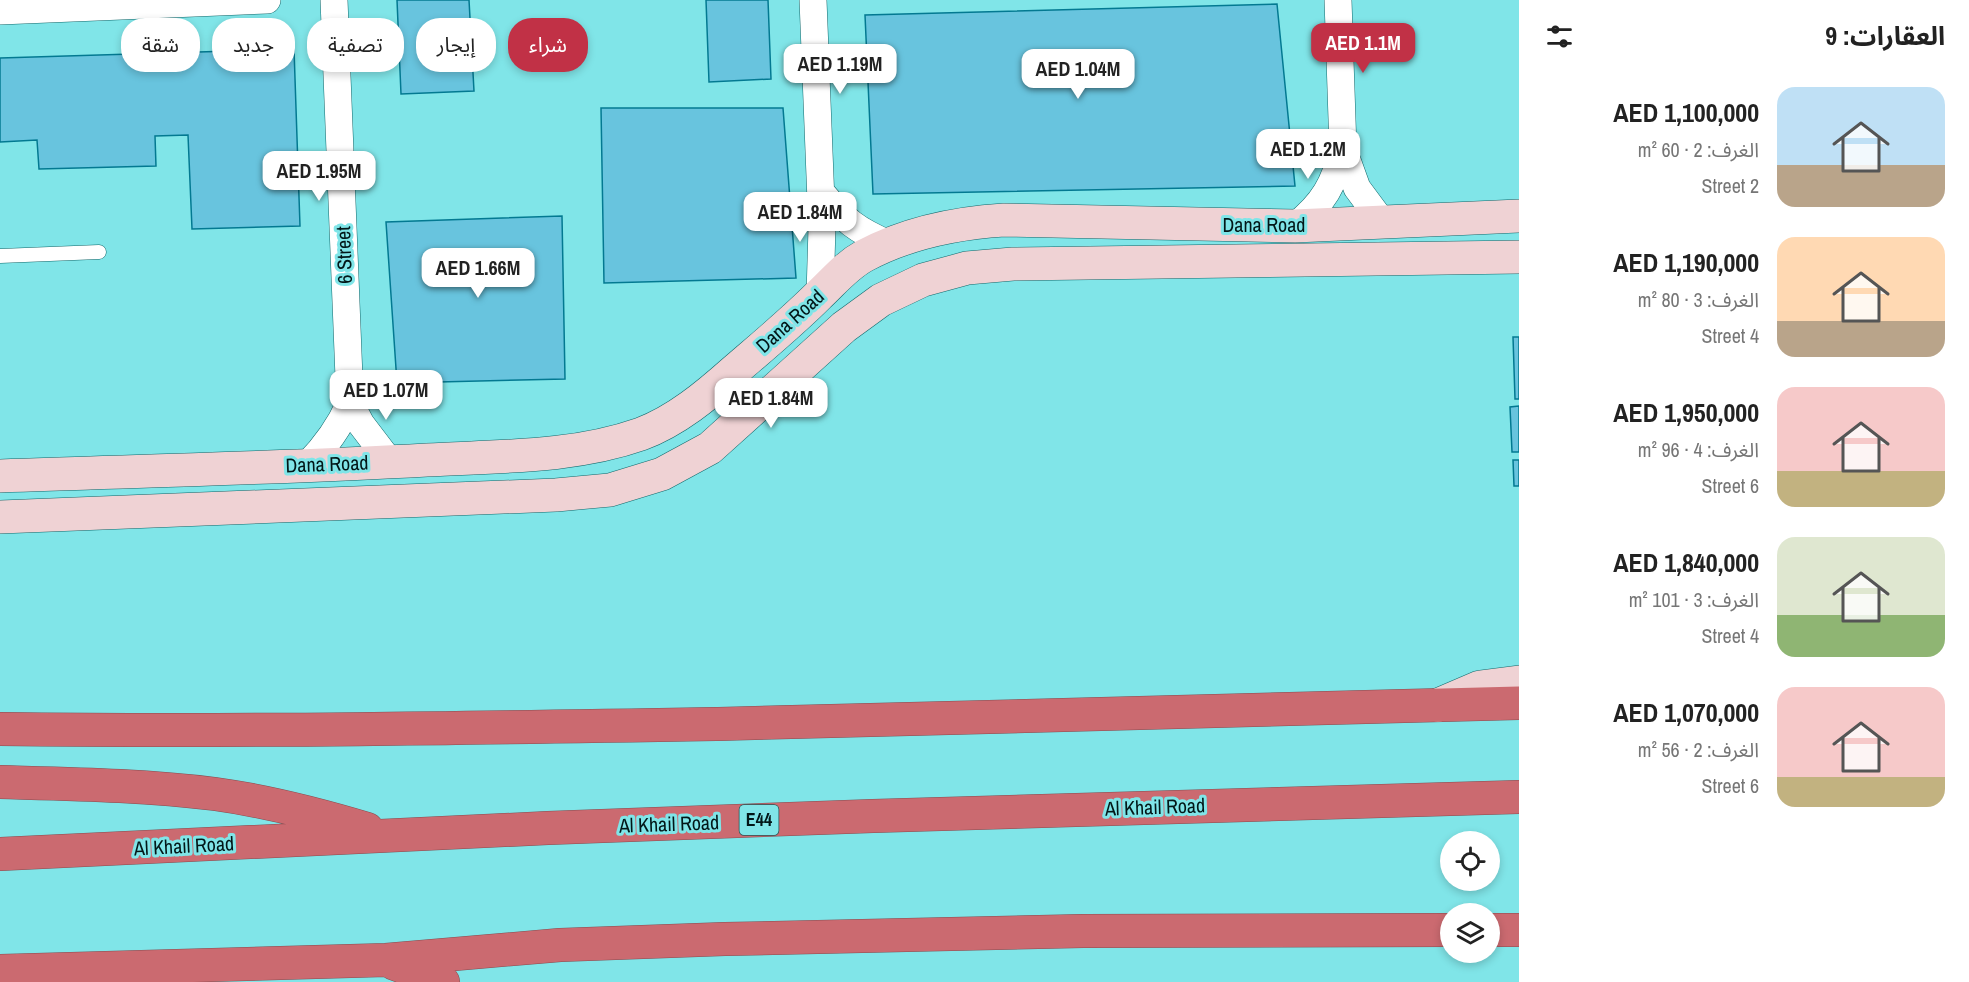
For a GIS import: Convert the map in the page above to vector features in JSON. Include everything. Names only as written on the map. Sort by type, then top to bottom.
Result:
[{"type":"highway","points":[[0,729],[241,731],[603,726],[1002,718],[1519,703]]},
{"type":"highway","points":[[0,782],[110,785],[217,795],[322,816],[392,836]]},
{"type":"highway","name":"Al Khail Road","points":[[0,854],[873,816],[1519,797]]},
{"type":"highway","points":[[0,971],[386,960],[560,945],[714,939],[1071,932],[1440,930]]},
{"type":"highway","points":[[1500,930],[1519,930]]},
{"type":"highway","points":[[386,960],[443,982]]},
{"type":"street","points":[[0,11],[267,0]]},
{"type":"street","name":"6 Street","points":[[334,0],[350,403],[361,424],[390,462]]},
{"type":"street","points":[[813,0],[821,192],[820,295]]},
{"type":"street","points":[[1295,226],[1313,211],[1327,193],[1337,172],[1343,149],[1338,0]]},
{"type":"street","points":[[1343,149],[1357,189],[1383,223]]},
{"type":"street","points":[[821,192],[840,215],[863,233],[891,245]]},
{"type":"street","name":"Dana Road","points":[[0,476],[390,462],[553,453],[600,447],[644,433],[685,411],[722,382],[820,295],[840,273],[856,262],[918,234],[975,222],[1004,220],[1295,226],[1519,216]]},
{"type":"street","name":"Dana Road","points":[[0,517],[556,495],[610,490],[662,474],[710,448],[844,327],[881,300],[923,280],[968,268],[1014,264],[1519,257]]},
{"type":"street","name":"6 Street","points":[[307,465],[325,447],[340,426],[350,403]]},
{"type":"street","points":[[1436,706],[1480,687],[1519,682]]},
{"type":"lane","points":[[0,256],[99,252]]},
{"type":"building","points":[[397,0],[469,0],[470,18],[416,18],[416,72],[473,72],[474,91],[401,94],[400,72],[404,72],[404,18],[398,18]]},
{"type":"building","points":[[706,0],[768,0],[771,79],[709,82]]},
{"type":"building","points":[[1277,4],[1295,186],[873,194],[865,15]]},
{"type":"building","points":[[200,52],[212,52],[212,72],[295,72],[300,226],[192,229],[188,135],[155,136],[156,166],[39,169],[37,140],[0,142],[0,58],[121,54],[121,72],[200,72]]},
{"type":"building","points":[[601,108],[783,108],[796,278],[604,283]]},
{"type":"building","points":[[562,216],[565,379],[397,383],[386,222]]},
{"type":"building","points":[[1513,337],[1519,337],[1519,399],[1515,399]]},
{"type":"building","points":[[1519,406],[1519,452],[1512,452],[1510,407]]},
{"type":"building","points":[[1513,460],[1519,460],[1519,486],[1514,486]]}]
